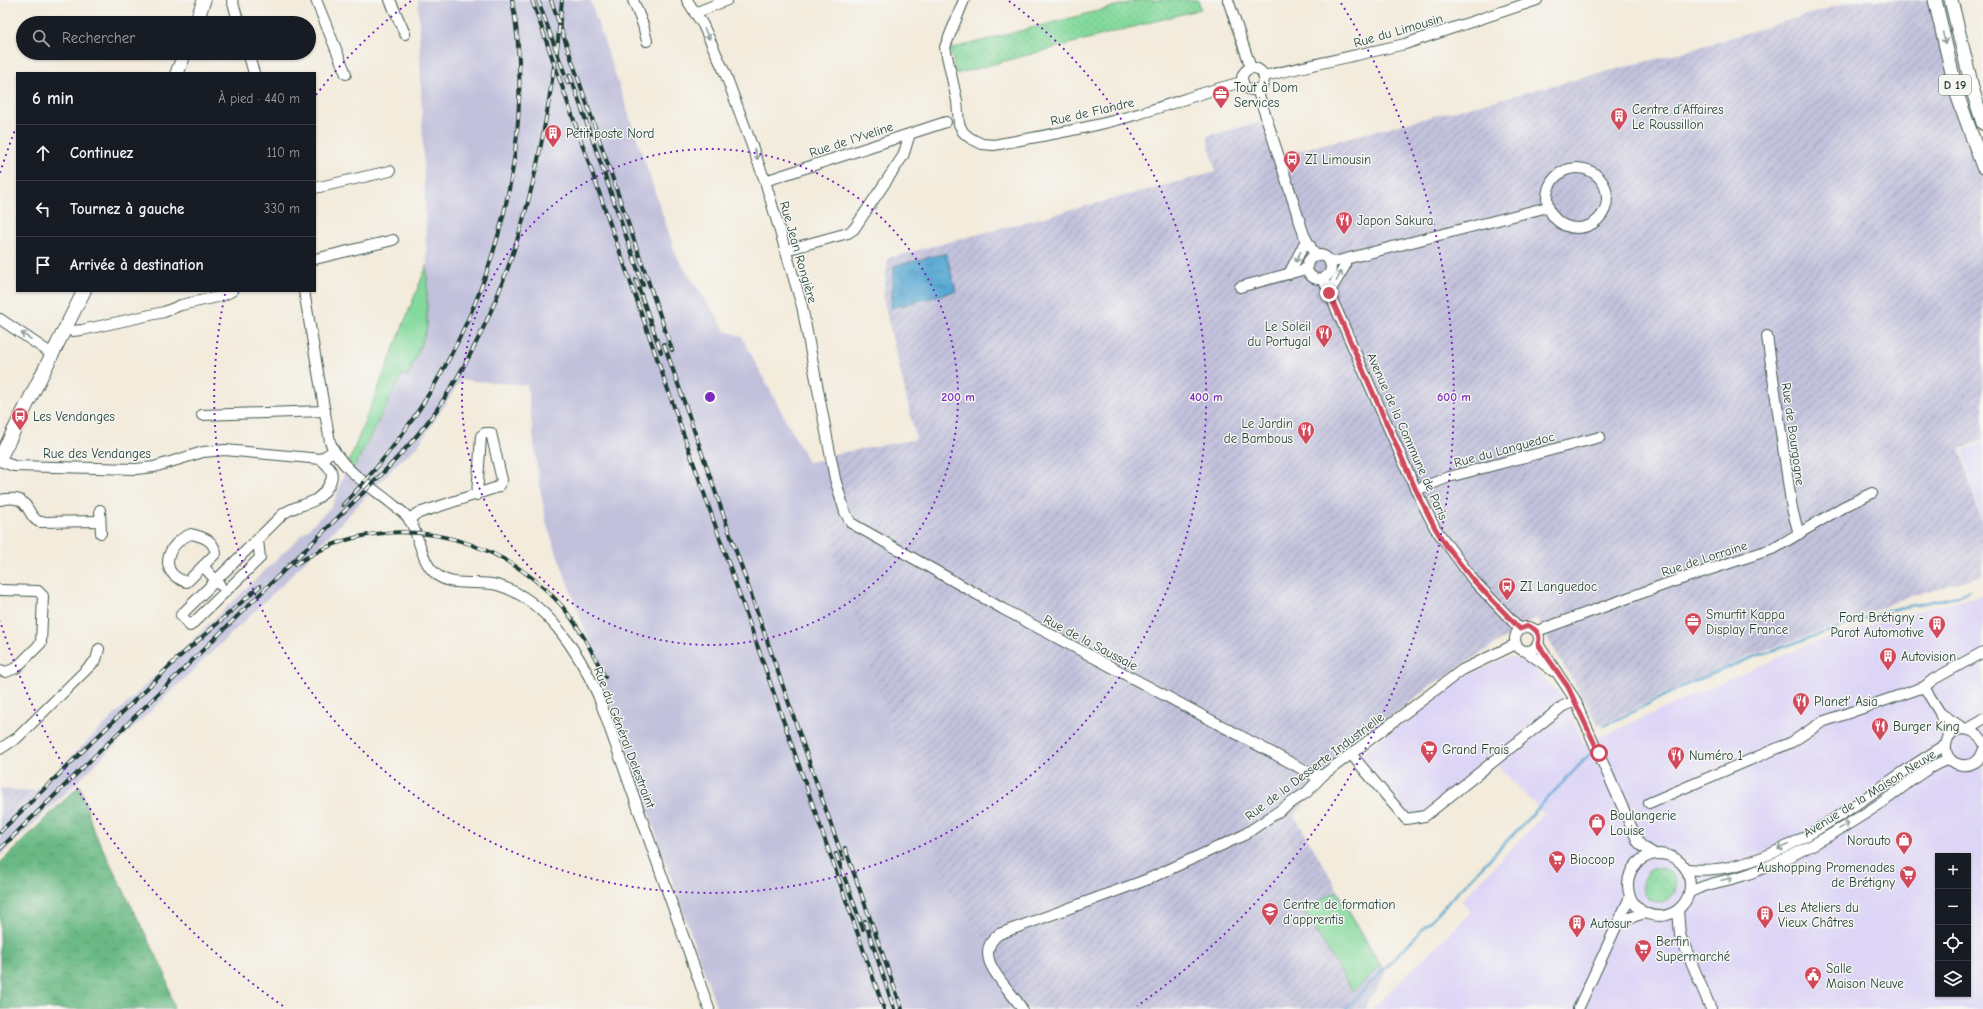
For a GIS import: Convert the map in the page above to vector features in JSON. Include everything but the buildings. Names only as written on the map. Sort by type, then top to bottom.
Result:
[{"type":"main road","points":[[198,16],[204,0]]},
{"type":"main road","name":"D 19","points":[[1935,0],[1957,94],[1983,168]]},
{"type":"main road","name":"D 19","points":[[1951,0],[1973,91],[1983,123]]},
{"type":"main road","points":[[177,72],[182,60]]},
{"type":"main road","points":[[0,458],[83,292]]},
{"type":"street","points":[[232,0],[237,16]]},
{"type":"street","points":[[316,0],[346,74]]},
{"type":"street","points":[[390,0],[405,34]]},
{"type":"street","points":[[633,0],[644,25],[646,41]]},
{"type":"street","name":"Rue Jean Rongière","points":[[688,0],[709,38],[734,94],[765,181],[802,306],[835,479],[845,512],[851,523]]},
{"type":"street","points":[[695,13],[727,0]]},
{"type":"street","name":"Rue de Flandre","points":[[964,0],[947,38],[945,47],[960,117],[960,128],[965,135],[982,144],[994,145],[1137,115],[1196,94],[1243,82]]},
{"type":"street","points":[[1228,0],[1251,68]]},
{"type":"street","name":"Rue du Limousin","points":[[1264,76],[1387,49],[1537,0]]},
{"type":"street","points":[[250,60],[254,72]]},
{"type":"street","points":[[1251,68],[1259,70],[1264,76],[1262,85],[1257,89],[1247,88],[1243,82],[1245,72],[1251,68]]},
{"type":"street","points":[[1257,89],[1306,240],[1315,255]]},
{"type":"street","name":"Rue de l'Yveline","points":[[765,181],[946,122]]},
{"type":"street","points":[[786,250],[854,229],[903,156],[910,134]]},
{"type":"street","points":[[1570,169],[1584,169],[1595,174],[1606,189],[1607,199],[1601,216],[1594,223],[1583,228],[1572,228],[1562,224],[1552,216],[1548,206],[1547,193],[1551,182],[1559,174],[1570,169]]},
{"type":"street","points":[[316,188],[390,171]]},
{"type":"street","points":[[1330,263],[1548,206]]},
{"type":"street","points":[[316,259],[393,240]]},
{"type":"street","points":[[1289,274],[1306,240]]},
{"type":"street","points":[[1315,255],[1324,256],[1330,263],[1330,272],[1323,279],[1312,278],[1306,269],[1308,261],[1315,255]]},
{"type":"street","points":[[1329,293],[1345,266],[1345,260]]},
{"type":"street","points":[[1240,287],[1306,269]]},
{"type":"street","name":"Avenue de la Commune de Paris","points":[[1323,279],[1429,517],[1447,547],[1474,581],[1520,629]]},
{"type":"street","points":[[65,328],[72,331],[97,327],[164,312],[181,305],[222,296],[230,292]]},
{"type":"street","points":[[258,540],[260,558],[190,626],[181,615],[250,546],[289,510],[316,500],[326,489],[332,475],[321,459],[334,451],[325,411],[304,292]]},
{"type":"street","points":[[0,319],[52,354]]},
{"type":"street","name":"Rue de Bourgogne","points":[[1767,336],[1792,509],[1799,534]]},
{"type":"street","points":[[202,415],[325,411]]},
{"type":"street","points":[[409,520],[416,514],[477,495],[498,487],[502,480],[491,433],[485,433],[481,436],[477,495]]},
{"type":"street","name":"Rue du Languedoc","points":[[1416,490],[1449,477],[1600,437]]},
{"type":"street","name":"Rue des Vendanges","points":[[0,461],[14,466],[136,469],[154,467],[203,452],[226,450],[321,459]]},
{"type":"street","name":"Rue du Général Delestraint","points":[[334,451],[350,469],[409,520],[427,564],[438,576],[448,580],[496,584],[520,595],[541,611],[562,633],[582,662],[598,695],[709,1009]]},
{"type":"street","name":"Rue de Lorraine","points":[[1537,631],[1669,583],[1767,551],[1799,534],[1843,507],[1872,493]]},
{"type":"street","points":[[0,500],[17,499],[22,501],[34,518],[40,522],[100,521]]},
{"type":"street","points":[[100,510],[101,533]]},
{"type":"street","name":"Rue de la Saussaie","points":[[851,523],[1024,620],[1313,775],[1323,775]]},
{"type":"street","points":[[191,534],[206,538],[212,542],[216,553],[202,566],[187,582],[176,578],[169,567],[168,558],[170,550],[176,542],[191,534]]},
{"type":"street","points":[[202,566],[226,592]]},
{"type":"street","points":[[0,590],[38,590],[43,596],[42,643],[16,668],[6,672],[0,670]]},
{"type":"street","points":[[1526,651],[1535,648],[1538,644],[1539,636],[1537,631],[1528,626],[1520,629],[1515,637],[1516,644],[1521,649],[1560,675]]},
{"type":"street","name":"Rue de la Desserte Industrielle","points":[[1022,1009],[990,965],[988,952],[990,944],[996,936],[1011,929],[1146,880],[1244,835],[1307,792],[1323,775],[1462,670],[1516,644]]},
{"type":"street","points":[[1538,644],[1576,701],[1638,842],[1643,847],[1655,854]]},
{"type":"street","points":[[0,749],[17,738],[96,660],[99,649]]},
{"type":"street","points":[[1648,803],[1792,742],[1822,722],[1924,687],[1934,679],[1983,652]]},
{"type":"street","points":[[1924,687],[1940,713],[1943,725],[1950,735]]},
{"type":"street","points":[[1351,754],[1406,819],[1417,818],[1425,816],[1563,706],[1576,701]]},
{"type":"street","points":[[1940,713],[1965,728],[1977,733],[1983,742]]},
{"type":"street","points":[[1983,719],[1950,735],[1946,745],[1950,759],[1959,765],[1970,765],[1979,759],[1983,751]]},
{"type":"street","name":"Avenue de la Maison Neuve","points":[[1687,869],[1706,871],[1734,866],[1788,845],[1830,822],[1927,756],[1946,745]]},
{"type":"street","name":"Avenue de la Maison Neuve","points":[[1690,892],[1707,884],[1739,877],[1770,866],[1795,854],[1884,801],[1922,772],[1950,759]]},
{"type":"street","points":[[1637,863],[1638,842]]},
{"type":"street","points":[[1618,925],[1629,918],[1645,913],[1663,916],[1678,910],[1683,905],[1690,892],[1690,876],[1687,869],[1678,860],[1667,854],[1655,854],[1645,857],[1637,863],[1628,879],[1630,897],[1636,906],[1645,913]]},
{"type":"street","points":[[1578,1009],[1630,897]]},
{"type":"street","points":[[1678,910],[1680,935],[1711,1009]]},
{"type":"street","points":[[1663,916],[1680,935]]},
{"type":"shaded area","points":[[418,0],[590,0],[677,257],[726,331],[742,337],[808,462],[827,459],[836,510],[840,518],[823,523],[872,673],[950,896],[989,947],[988,952],[1022,1009],[717,1009],[594,655],[547,526],[539,482],[527,385],[461,380],[418,446],[401,460],[287,580],[0,856],[0,825],[332,506],[348,464],[355,468],[402,375],[408,376],[427,329],[427,265]]},
{"type":"shaded area","points":[[1856,0],[1934,0],[1956,94],[1983,175],[1983,440],[1960,449],[1983,527],[1983,575],[1902,599],[1847,622],[1751,655],[1659,696],[1599,726],[1536,618],[1430,686],[1364,739],[1294,815],[1386,972],[1366,1006],[1369,1009],[1022,1009],[995,973],[989,947],[950,896],[872,673],[823,523],[840,518],[836,510],[827,459],[835,454],[916,439],[883,298],[888,258],[1216,172],[1207,136],[1266,121],[1277,156],[1687,51]]},
{"type":"shaded area","points":[[1983,443],[1983,525],[1963,450]]},
{"type":"shaded area","points":[[1983,595],[1983,1009],[1371,1009],[1471,912],[1461,901],[1544,814],[1497,765],[1419,826],[1360,755],[1457,680],[1508,657],[1525,661],[1564,699],[1584,744],[1804,646],[1905,614]]},
{"type":"shaded area","points":[[0,789],[34,791],[0,825]]},
{"type":"green space","points":[[1140,0],[1198,0],[1201,9],[956,74],[950,49]]},
{"type":"green space","points":[[427,265],[427,329],[408,376],[402,375],[354,468],[348,464]]},
{"type":"green space","points":[[80,785],[93,829],[165,973],[174,1009],[0,1009],[0,863]]},
{"type":"green space","points":[[1656,868],[1662,868],[1671,873],[1675,879],[1675,891],[1671,897],[1662,902],[1656,902],[1647,897],[1642,888],[1642,882],[1647,873]]},
{"type":"green space","points":[[1336,891],[1380,966],[1353,992],[1304,911]]},
{"type":"water","points":[[946,253],[956,291],[891,308],[894,266]]},
{"type":"waterway","points":[[1604,726],[1686,685],[1748,659],[1890,610],[1958,596],[1970,590]]},
{"type":"waterway","points":[[1346,1009],[1591,753]]},
{"type":"railway","points":[[343,505],[376,468],[407,428],[434,386],[457,343],[477,298],[494,251],[506,203],[515,153],[518,115],[520,76],[518,38],[512,0]]},
{"type":"railway","points":[[532,0],[884,1009]]},
{"type":"railway","points":[[538,0],[568,83]]},
{"type":"railway","points":[[551,0],[672,350]]},
{"type":"railway","points":[[557,50],[562,0]]},
{"type":"railway","points":[[0,849],[379,477],[414,439],[438,408],[462,369],[483,329],[501,287],[516,244],[539,156],[554,66]]},
{"type":"railway","points":[[570,75],[643,285]]},
{"type":"railway","points":[[636,280],[661,352]]},
{"type":"railway","points":[[664,344],[843,859]]},
{"type":"railway","points":[[295,565],[328,547],[363,536],[399,532],[435,535],[470,544],[504,559],[534,580],[561,605],[580,631],[605,677]]},
{"type":"railway","points":[[0,832],[177,659],[260,586]]},
{"type":"railway","points":[[845,848],[902,1009]]},
{"type":"railway","points":[[836,854],[863,929]]},
{"type":"railway","points":[[865,921],[894,1009]]},
{"type":"place","name":"Tout à Dom Services","points":[[1221,109]]},
{"type":"place","name":"Centre d’Affaires Le Roussillon","points":[[1619,131]]},
{"type":"place","name":"Petit poste Nord","points":[[553,148]]},
{"type":"place","name":"ZI Limousin","points":[[1292,174]]},
{"type":"place","name":"Japon Sakura","points":[[1344,235]]},
{"type":"place","name":"Le Soleil du Portugal","points":[[1324,348]]},
{"type":"place","name":"Les Vendanges","points":[[20,431]]},
{"type":"place","name":"Le Jardin de Bambous","points":[[1306,445]]},
{"type":"place","name":"ZI Languedoc","points":[[1507,601]]},
{"type":"place","name":"Smurfit Kappa Display France","points":[[1693,636]]},
{"type":"place","name":"Ford Brétigny - Parot Automotive","points":[[1937,639]]},
{"type":"place","name":"Autovision","points":[[1888,671]]},
{"type":"place","name":"Planet' Asia","points":[[1801,716]]},
{"type":"place","name":"Burger King","points":[[1880,741]]},
{"type":"place","name":"Grand Frais","points":[[1429,764]]},
{"type":"place","name":"Numéro 1","points":[[1676,770]]},
{"type":"place","name":"Boulangerie Louise","points":[[1597,837]]},
{"type":"place","name":"Norauto","points":[[1904,855]]},
{"type":"place","name":"Biocoop","points":[[1557,874]]},
{"type":"place","name":"Aushopping Promenades de Brétigny","points":[[1908,889]]},
{"type":"place","name":"Centre de formation d'apprentis","points":[[1270,926]]},
{"type":"place","name":"Les Ateliers du Vieux Châtres","points":[[1765,929]]},
{"type":"place","name":"Autosur","points":[[1577,938]]},
{"type":"place","name":"Berfin Supermarché","points":[[1643,963]]},
{"type":"place","name":"Salle Maison Neuve","points":[[1813,990]]},
{"type":"route","points":[[1329,293],[1416,490],[1435,528],[1447,547],[1474,581],[1520,629],[1524,626],[1528,626],[1537,631],[1540,640],[1538,644],[1568,687],[1599,753]]}]
